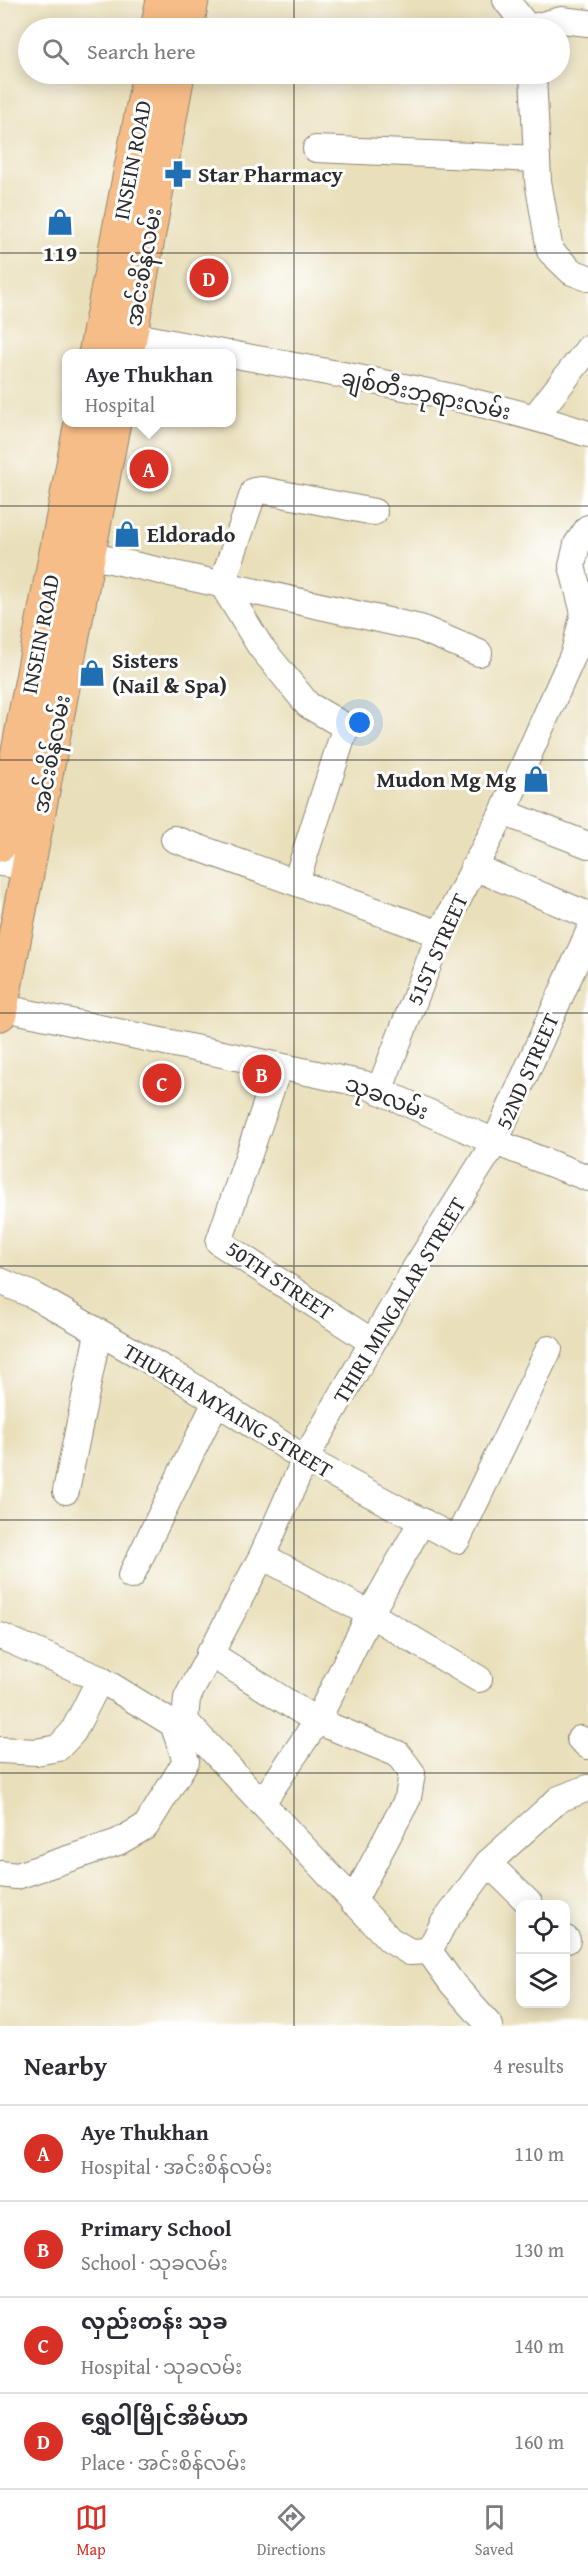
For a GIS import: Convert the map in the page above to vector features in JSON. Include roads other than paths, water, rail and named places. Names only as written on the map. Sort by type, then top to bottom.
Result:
[{"type":"main road","points":[[159,18],[163,0]]},
{"type":"main road","points":[[189,18],[192,0]]},
{"type":"main road","name":"INSEIN ROAD","points":[[95,349],[146,84]]},
{"type":"main road","name":"အင်းစိန်လမ်း","points":[[129,344],[176,84]]},
{"type":"main road","name":"INSEIN ROAD","points":[[0,845],[4,805],[80,427]]},
{"type":"main road","name":"အင်းစိန်လမ်း","points":[[0,1009],[14,865],[90,554],[113,427]]},
{"type":"street","points":[[509,2],[521,18]]},
{"type":"street","points":[[570,21],[588,23]]},
{"type":"street","points":[[533,84],[537,181],[550,251],[572,272],[588,278]]},
{"type":"street","points":[[315,149],[537,159]]},
{"type":"street","points":[[129,344],[178,349]]},
{"type":"street","name":"ချစ်တီးဘုရားလမ်း","points":[[236,355],[405,388],[535,417],[588,349]]},
{"type":"street","points":[[535,417],[588,434]]},
{"type":"street","points":[[222,584],[254,491],[262,490],[374,512]]},
{"type":"street","name":"51ST STREET","points":[[379,1091],[440,934],[503,812],[574,653],[584,613],[572,566],[577,544],[588,528]]},
{"type":"street","points":[[57,549],[90,554],[420,628],[479,654]]},
{"type":"street","points":[[222,584],[260,646],[308,705],[348,728],[344,732],[296,882]]},
{"type":"street","points":[[503,812],[588,845]]},
{"type":"street","points":[[174,839],[440,934]]},
{"type":"street","points":[[474,867],[588,915]]},
{"type":"street","name":"52ND STREET","points":[[495,1142],[588,934]]},
{"type":"street","name":"သုခလမ်း","points":[[0,1009],[364,1084],[495,1142],[588,1178]]},
{"type":"street","name":"50TH STREET","points":[[279,1066],[219,1242],[372,1342]]},
{"type":"street","name":"THIRI MINGALAR STREET","points":[[262,1803],[185,1720],[187,1698],[262,1556],[305,1459],[416,1267],[495,1142]]},
{"type":"street","name":"THUKHA MYAING STREET","points":[[0,1281],[35,1296],[180,1378],[305,1459],[457,1540],[549,1349]]},
{"type":"street","points":[[66,1491],[98,1333]]},
{"type":"street","points":[[131,1576],[216,1402]]},
{"type":"street","points":[[422,1521],[370,1614],[317,1721],[262,1803],[390,1940],[410,1952],[429,1951]]},
{"type":"street","points":[[262,1556],[370,1614],[479,1679]]},
{"type":"street","points":[[0,1874],[17,1876],[118,1842],[146,1826],[186,1761],[173,1724],[100,1679],[1,1642]]},
{"type":"street","points":[[209,1653],[317,1721],[398,1754],[412,1773],[408,1798],[353,1902]]},
{"type":"street","points":[[0,1750],[36,1752],[58,1748],[73,1732],[100,1679]]},
{"type":"street","points":[[429,1951],[443,1923],[488,1863],[559,1799],[588,1788]]},
{"type":"street","points":[[488,1863],[525,1900]]},
{"type":"street","points":[[429,1951],[490,2026]]},
{"type":"place","name":"Star Pharmacy","points":[[178,174]]},
{"type":"place","name":"119","points":[[60,222]]},
{"type":"place","name":"ရွှေဝါမြိုင်အိမ်ယာ","points":[[209,278]]},
{"type":"place","name":"Aye Thukhan","points":[[149,469]]},
{"type":"place","name":"Eldorado","points":[[127,534]]},
{"type":"place","name":"Sisters (Nail & Spa)","points":[[92,673]]},
{"type":"place","name":"Mudon Mg Mg","points":[[536,779]]},
{"type":"place","name":"Primary School","points":[[262,1074]]},
{"type":"place","name":"လှည်းတန်း သုခ","points":[[162,1083]]}]
